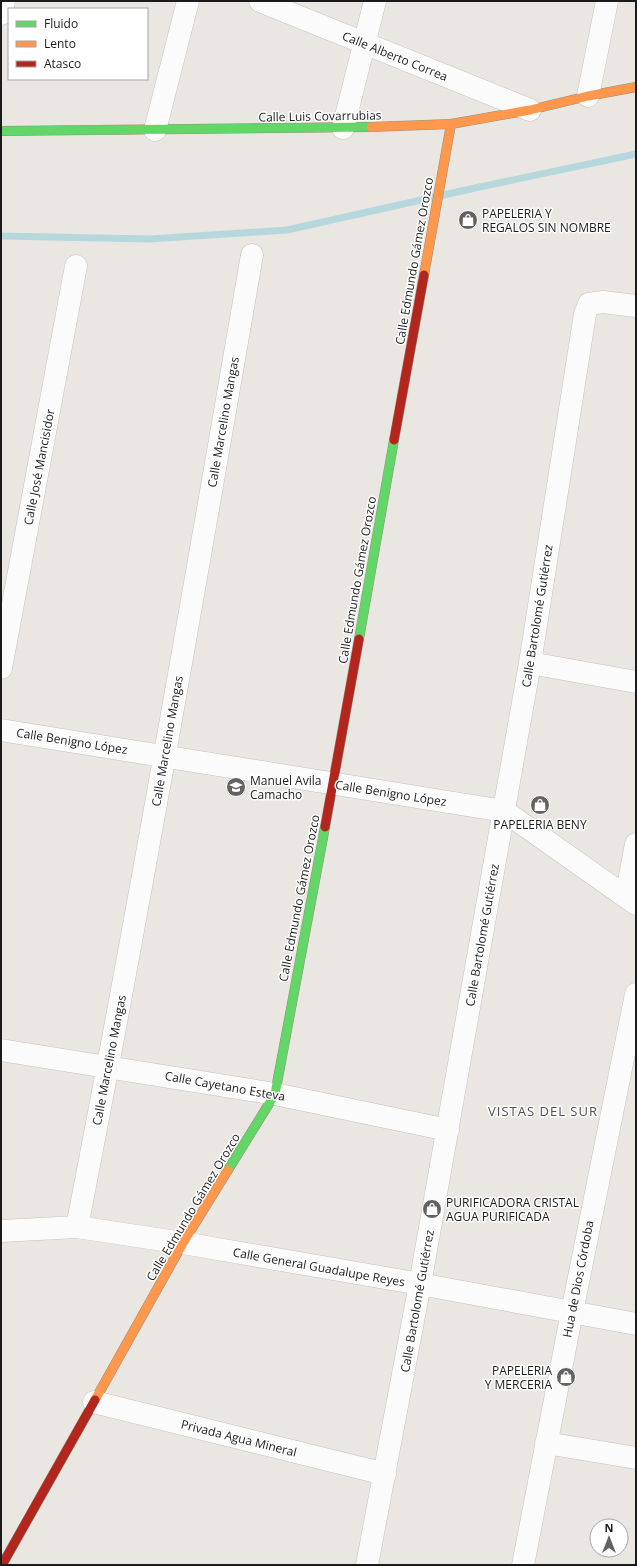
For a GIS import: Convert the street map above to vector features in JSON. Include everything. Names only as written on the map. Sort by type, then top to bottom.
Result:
[{"type":"street","points":[[1,14],[4,1]]},
{"type":"street","points":[[155,130],[188,1]]},
{"type":"street","name":"Calle Alberto Correa","points":[[260,1],[530,110]]},
{"type":"street","points":[[343,128],[375,1]]},
{"type":"street","points":[[588,96],[607,1]]},
{"type":"street","name":"Calle Luis Covarrubias","points":[[1,131],[343,128],[451,124],[530,110],[588,96],[636,87]]},
{"type":"street","name":"Calle Edmundo Gámez Orozco","points":[[2,1565],[183,1243],[275,1094],[333,784],[451,124]]},
{"type":"street","name":"Calle Marcelino Mangas","points":[[77,1227],[165,756],[252,255]]},
{"type":"street","name":"Calle José Mancisidor","points":[[1,668],[76,266]]},
{"type":"street","name":"Calle Bartolomé Gutiérrez","points":[[368,1565],[448,1130],[530,663],[585,314],[589,304],[603,302],[636,306]]},
{"type":"street","points":[[530,663],[636,682]]},
{"type":"street","name":"Calle Benigno López","points":[[1,730],[504,811],[631,901]]},
{"type":"street","points":[[631,901],[636,844]]},
{"type":"street","name":"Hua de Dios Córdoba","points":[[523,1565],[636,994]]},
{"type":"street","name":"Calle Cayetano Esteva","points":[[1,1050],[275,1094],[448,1130]]},
{"type":"street","name":"Calle General Guadalupe Reyes","points":[[1,1231],[77,1227],[183,1243],[420,1284],[636,1324]]},
{"type":"street","name":"Privada Agua Mineral","points":[[94,1402],[385,1474]]},
{"type":"street","points":[[546,1443],[636,1458]]},
{"type":"waterway","points":[[1,236],[150,239],[287,230],[636,154]]},
{"type":"traffic: fast","points":[[1,131],[371,127]]},
{"type":"traffic: fast","points":[[359,639],[394,440]]},
{"type":"traffic: fast","points":[[228,1170],[275,1094],[325,827]]},
{"type":"traffic: slow","points":[[371,127],[451,124],[530,110],[588,96],[636,87]]},
{"type":"traffic: slow","points":[[424,275],[451,124]]},
{"type":"traffic: slow","points":[[95,1400],[183,1243],[228,1170]]},
{"type":"traffic: jam","points":[[394,440],[424,275]]},
{"type":"traffic: jam","points":[[325,827],[359,639]]},
{"type":"traffic: jam","points":[[2,1565],[95,1400]]},
{"type":"place","name":"PAPELERIA Y REGALOS SIN NOMBRE","points":[[468,220]]},
{"type":"place","name":"Manuel Avila Camacho","points":[[236,787]]},
{"type":"place","name":"PAPELERIA BENY","points":[[540,805]]},
{"type":"place","name":"PURIFICADORA CRISTAL AGUA PURIFICADA","points":[[432,1209]]},
{"type":"place","name":"PAPELERIA Y MERCERIA","points":[[566,1377]]},
{"type":"district","name":"VISTAS DEL SUR","points":[[543,1111]]}]
